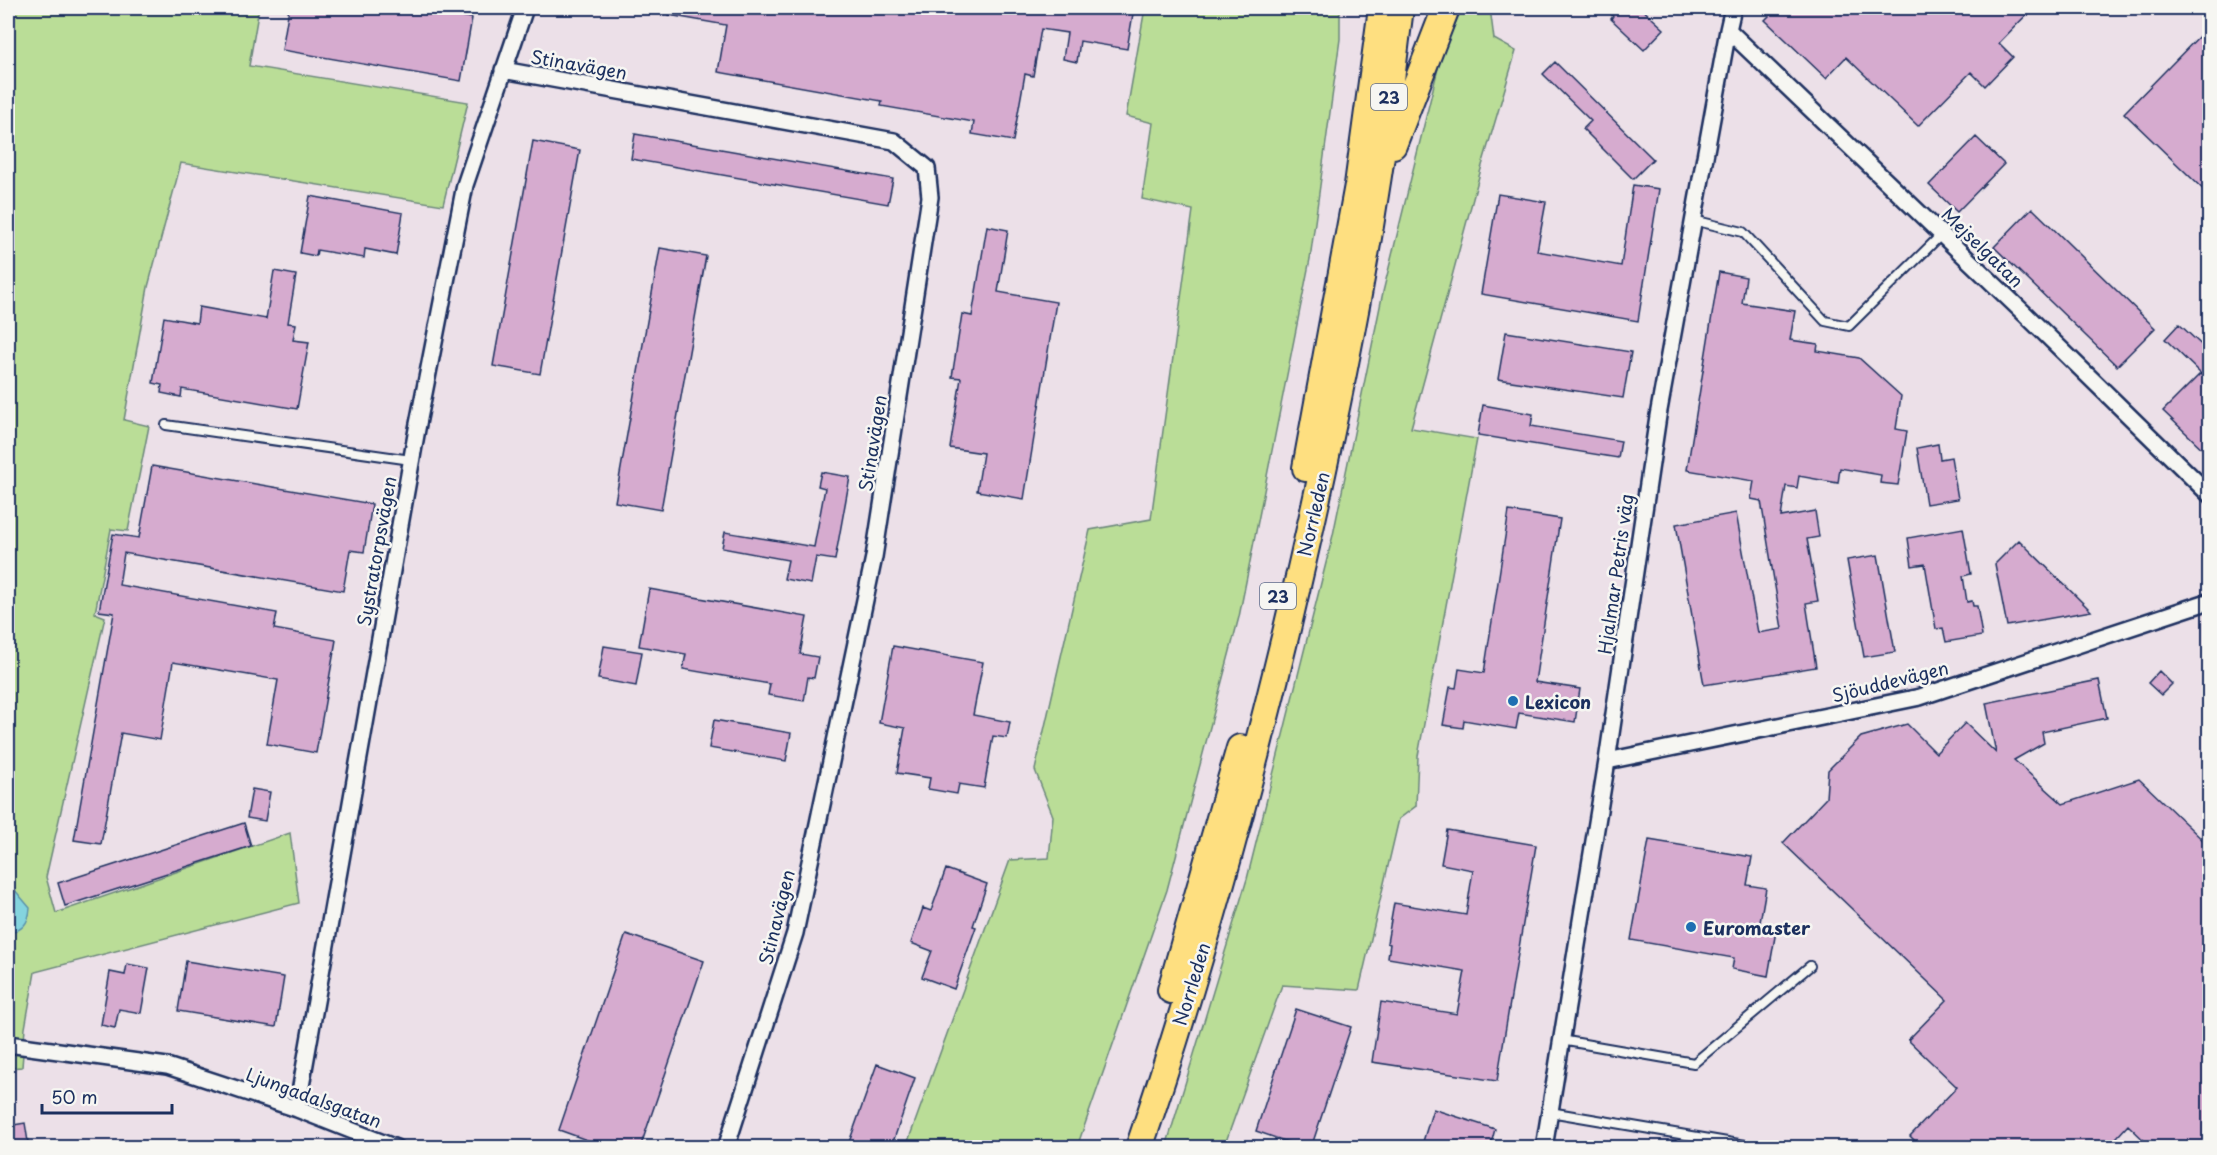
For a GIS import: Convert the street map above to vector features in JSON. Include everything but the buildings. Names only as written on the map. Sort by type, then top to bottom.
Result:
[{"type":"highway","name":"Norrleden","points":[[1120,1148],[1171,991],[1228,795],[1270,631],[1301,493],[1330,346],[1358,185],[1382,8]]},
{"type":"highway","name":"Norrleden","points":[[1139,1148],[1185,1006],[1251,778],[1311,526],[1342,384],[1377,187],[1400,8]]},
{"type":"highway","points":[[1377,187],[1446,8]]},
{"type":"street","name":"Systratorpsvägen","points":[[297,1109],[411,460],[465,185],[525,8]]},
{"type":"street","name":"Hjalmar Petris väg","points":[[1544,1148],[1607,761],[1658,416],[1733,8]]},
{"type":"street","name":"Mejselgatan","points":[[1728,30],[2210,495]]},
{"type":"street","name":"Stinavägen","points":[[503,70],[894,141],[927,168],[930,196],[874,557],[795,933],[726,1148]]},
{"type":"street","name":"Sjöuddevägen","points":[[1607,761],[1920,697],[2210,602]]},
{"type":"street","name":"Ljungadalsgatan","points":[[8,1044],[166,1066],[297,1109],[396,1148]]},
{"type":"lane","points":[[1693,219],[1743,232],[1825,321],[1849,326],[1942,234]]},
{"type":"lane","points":[[166,425],[411,460]]},
{"type":"lane","points":[[1561,1040],[1694,1063],[1810,966]]},
{"type":"lane","points":[[1550,1112],[1745,1145]]},
{"type":"green space","points":[[8,8],[259,8],[249,66],[468,102],[443,205],[181,163],[148,287],[124,420],[149,426],[128,531],[111,529],[95,613],[105,617],[46,877],[56,913],[290,833],[299,903],[35,972],[25,1028],[22,1067],[8,1068]]},
{"type":"green space","points":[[1145,8],[1340,8],[1340,39],[1310,259],[1239,617],[1167,890],[1077,1147],[906,1147],[1010,860],[1049,858],[1053,816],[1035,770],[1090,530],[1151,519],[1193,210],[1142,199],[1153,123],[1126,116]]},
{"type":"green space","points":[[1462,8],[1490,8],[1494,39],[1516,51],[1481,169],[1411,428],[1477,439],[1418,756],[1416,806],[1399,819],[1359,990],[1282,985],[1224,1147],[1166,1147],[1247,879],[1333,535],[1383,292],[1441,56]]},
{"type":"water","points":[[8,882],[30,908],[24,926],[8,934]]},
{"type":"place","name":"Lexicon","points":[[1513,701]]},
{"type":"place","name":"Euromaster","points":[[1691,927]]}]
